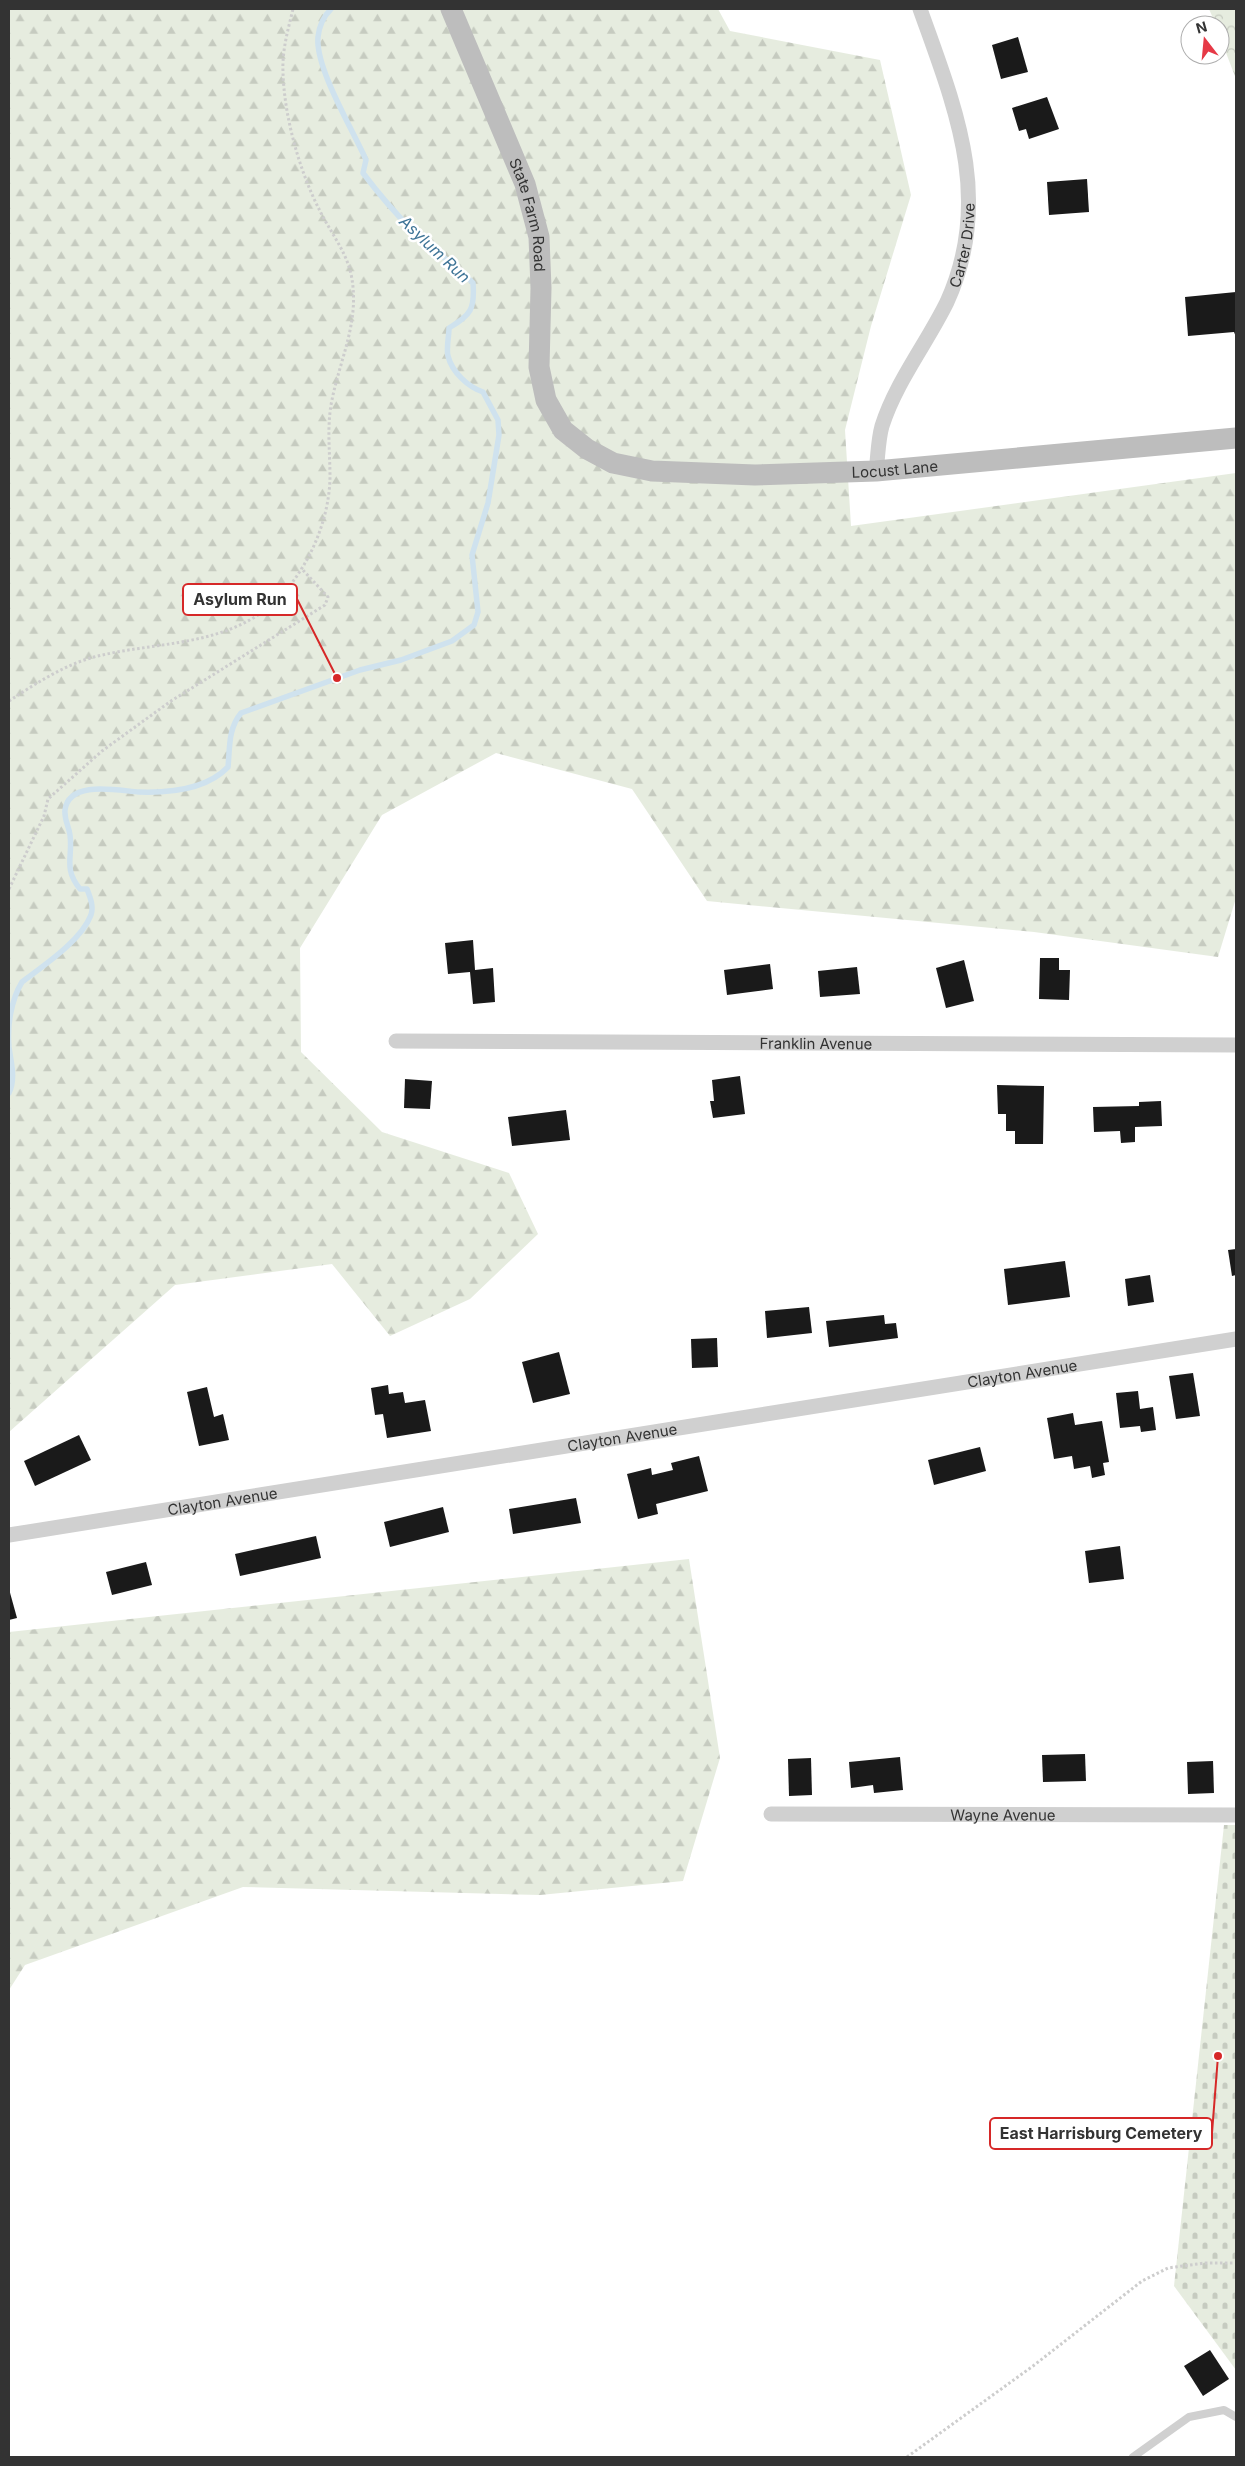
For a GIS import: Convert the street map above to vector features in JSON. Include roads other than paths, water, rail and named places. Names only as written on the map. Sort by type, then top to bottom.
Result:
[{"type":"street","name":"State Farm Road","points":[[451,9],[525,184],[539,237],[541,288],[539,367],[546,400],[563,430]]},
{"type":"street","name":"Carter Drive","points":[[876,471],[882,427],[898,391],[947,301],[959,268],[966,230],[969,190],[966,154],[954,103],[920,9]]},
{"type":"street","name":"Locust Lane","points":[[563,430],[586,449],[614,463],[652,471],[755,475],[876,471],[1236,438]]},
{"type":"street","name":"Franklin Avenue","points":[[396,1041],[1236,1045]]},
{"type":"street","name":"Clayton Avenue","points":[[9,1535],[1236,1339]]},
{"type":"street","name":"Wayne Avenue","points":[[771,1814],[1236,1815]]},
{"type":"lane","points":[[1133,2457],[1189,2417],[1224,2410],[1236,2417]]},
{"type":"waterway","name":"Asylum Run","points":[[9,1093],[13,1076],[9,1047],[9,1022],[18,989],[22,982],[50,961],[79,934],[92,912],[87,889],[80,889],[70,869],[71,843],[65,814],[69,800],[85,790],[108,789],[163,792],[199,785],[228,767],[232,732],[241,713],[360,670],[401,660],[452,641],[474,625],[478,612],[472,555],[488,503],[499,435],[498,420],[483,392],[466,383],[453,368],[447,350],[449,328],[467,315],[472,305],[473,283],[414,232],[363,173],[366,160],[328,82],[319,50],[319,29],[331,9]]},
{"type":"place","name":"Asylum Run","points":[[337,678]]},
{"type":"place","name":"East Harrisburg Cemetery","points":[[1218,2056]]}]
